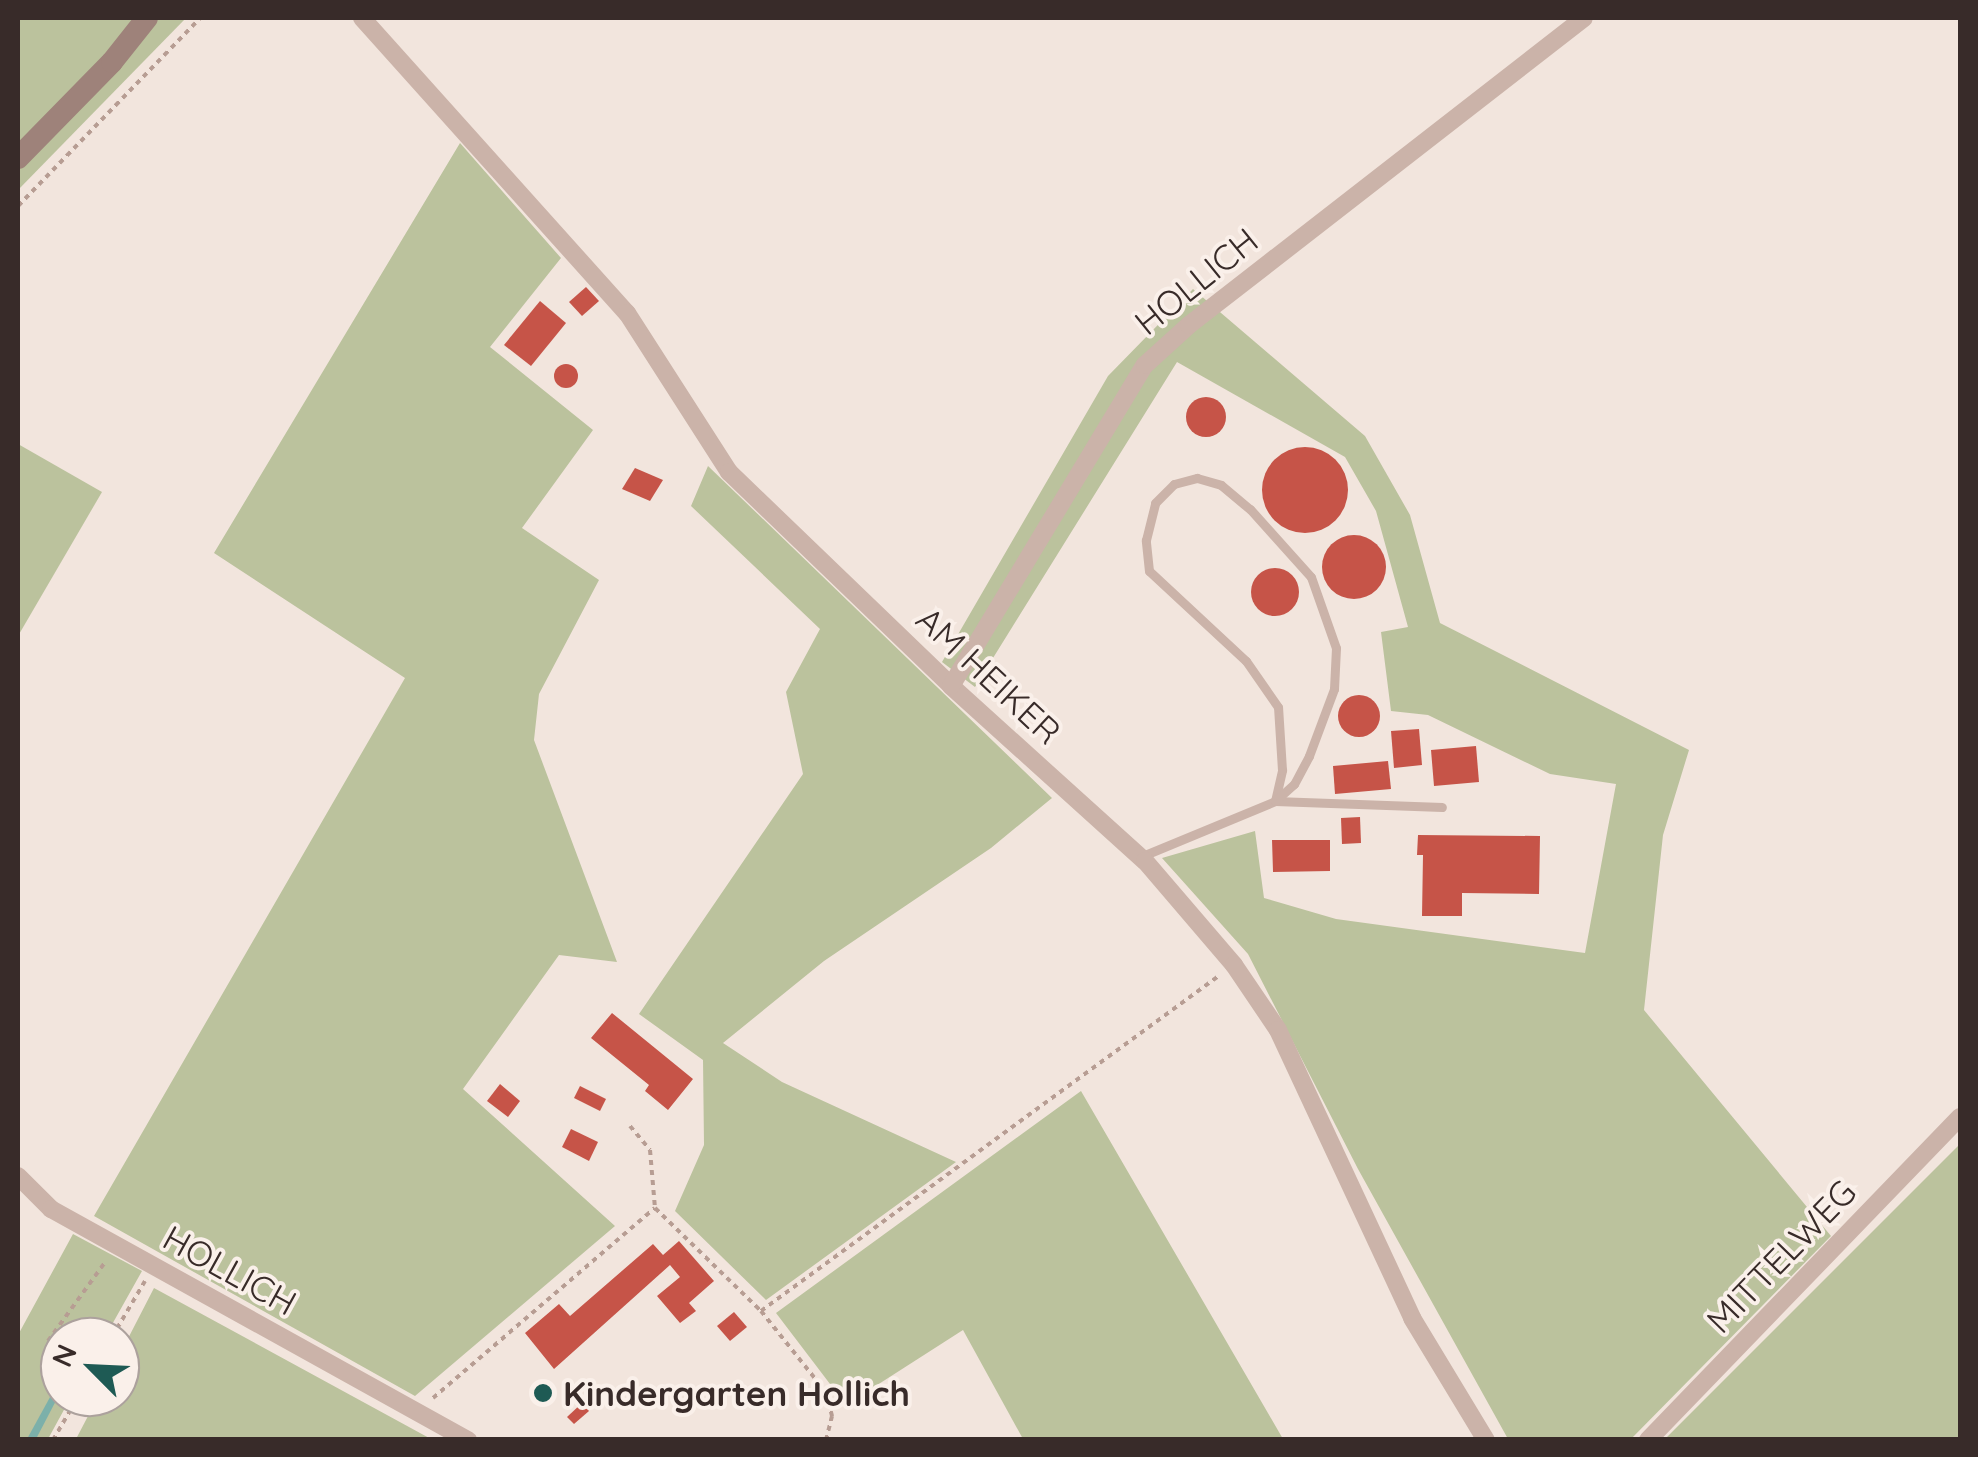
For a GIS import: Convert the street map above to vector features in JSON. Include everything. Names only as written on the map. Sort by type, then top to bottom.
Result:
[{"type":"main road","points":[[18,158],[147,18]]},
{"type":"street","name":"AM HEIKER","points":[[362,18],[628,312],[729,472],[951,686],[1140,857],[1234,964],[1278,1030],[1412,1318],[1486,1440]]},
{"type":"street","name":"HOLLICH","points":[[951,686],[1145,365],[1189,325],[1584,18]]},
{"type":"street","name":"MITTELWEG","points":[[1648,1440],[1960,1117]]},
{"type":"street","name":"HOLLICH","points":[[18,1176],[51,1209],[468,1440]]},
{"type":"lane","points":[[1140,857],[1275,800],[1294,784],[1334,689],[1336,648],[1310,577],[1250,509],[1221,484],[1197,478],[1174,484],[1155,503],[1146,540],[1149,571],[1246,661],[1278,708],[1283,740],[1275,800]]},
{"type":"lane","points":[[1275,800],[1442,808]]},
{"type":"path","points":[[18,206],[200,18]]},
{"type":"path","points":[[760,1312],[1234,964]]},
{"type":"path","points":[[630,1126],[650,1150],[655,1208],[760,1312],[826,1392],[832,1416],[826,1440]]},
{"type":"path","points":[[418,1412],[655,1208]]},
{"type":"path","points":[[66,1317],[118,1245]]},
{"type":"path","points":[[124,1317],[155,1264]]},
{"type":"path","points":[[54,1440],[67,1417]]},
{"type":"green space","points":[[18,18],[186,18],[18,190]]},
{"type":"green space","points":[[460,143],[561,258],[490,347],[593,430],[522,528],[599,580],[539,694],[534,740],[617,962],[559,955],[463,1089],[615,1226],[415,1396],[94,1216],[405,678],[214,553]]},
{"type":"green space","points":[[1193,289],[1365,436],[1410,515],[1440,623],[1689,750],[1663,835],[1644,1010],[1831,1236],[1631,1439],[1508,1439],[1358,1169],[1248,954],[1162,858],[1255,831],[1264,898],[1336,919],[1585,953],[1616,784],[1550,774],[1428,715],[1391,711],[1381,632],[1408,627],[1376,511],[1345,457],[1177,362],[975,687],[942,662],[1108,376]]},
{"type":"green space","points":[[18,444],[102,492],[18,636]]},
{"type":"green space","points":[[708,466],[1052,798],[991,848],[824,961],[723,1043],[782,1082],[956,1162],[766,1300],[675,1211],[704,1145],[703,1060],[639,1014],[803,774],[786,692],[820,629],[691,506]]},
{"type":"green space","points":[[1081,1091],[1283,1439],[1023,1439],[963,1330],[846,1405],[776,1313]]},
{"type":"green space","points":[[1960,1144],[1960,1439],[1665,1439]]},
{"type":"green space","points":[[73,1234],[142,1271],[116,1317],[40,1317],[40,1417],[60,1417],[48,1439],[18,1440],[18,1335]]},
{"type":"green space","points":[[154,1288],[431,1439],[76,1439],[88,1417],[140,1417],[139,1317]]},
{"type":"water","points":[[40,1415],[47,1417],[36,1439],[27,1439]]},
{"type":"building","points":[[586,287],[599,301],[582,316],[569,302]]},
{"type":"building","points":[[540,301],[566,323],[531,366],[504,345]]},
{"type":"building","points":[[566,364],[578,376],[566,388],[554,376]]},
{"type":"building","points":[[1206,397],[1220,403],[1226,417],[1220,431],[1206,437],[1192,431],[1186,417],[1192,403]]},
{"type":"building","points":[[1305,447],[1329,454],[1341,466],[1348,490],[1341,514],[1329,526],[1305,533],[1281,526],[1269,514],[1262,490],[1269,466],[1281,454]]},
{"type":"building","points":[[635,468],[663,480],[650,501],[622,489]]},
{"type":"building","points":[[1354,535],[1377,544],[1386,567],[1377,590],[1354,599],[1331,590],[1322,567],[1331,544]]},
{"type":"building","points":[[1275,568],[1292,575],[1299,592],[1292,609],[1275,616],[1258,609],[1251,592],[1258,575]]},
{"type":"building","points":[[1359,695],[1374,701],[1380,716],[1374,731],[1359,737],[1344,731],[1338,716],[1344,701]]},
{"type":"building","points":[[1419,729],[1422,765],[1394,768],[1391,731]]},
{"type":"building","points":[[1476,746],[1479,782],[1434,786],[1431,750]]},
{"type":"building","points":[[1388,761],[1391,789],[1335,794],[1333,766]]},
{"type":"building","points":[[1360,817],[1361,843],[1342,844],[1341,818]]},
{"type":"building","points":[[1418,835],[1540,836],[1539,894],[1462,893],[1462,916],[1422,916],[1423,855],[1417,855]]},
{"type":"building","points":[[1272,840],[1330,840],[1330,871],[1273,872]]},
{"type":"building","points":[[612,1013],[693,1079],[668,1110],[645,1091],[649,1085],[591,1038]]},
{"type":"building","points":[[500,1084],[520,1101],[508,1117],[487,1101]]},
{"type":"building","points":[[580,1086],[606,1099],[600,1111],[574,1098]]},
{"type":"building","points":[[571,1129],[598,1142],[589,1161],[562,1147]]},
{"type":"building","points":[[679,1241],[714,1281],[689,1303],[696,1311],[680,1323],[657,1296],[680,1277],[670,1265],[554,1369],[525,1333],[559,1304],[570,1316],[653,1244],[663,1255]]},
{"type":"building","points":[[734,1312],[747,1327],[730,1341],[717,1326]]},
{"type":"building","points":[[582,1403],[589,1411],[574,1424],[567,1417]]},
{"type":"place","name":"Kindergarten Hollich","points":[[543,1393]]}]
